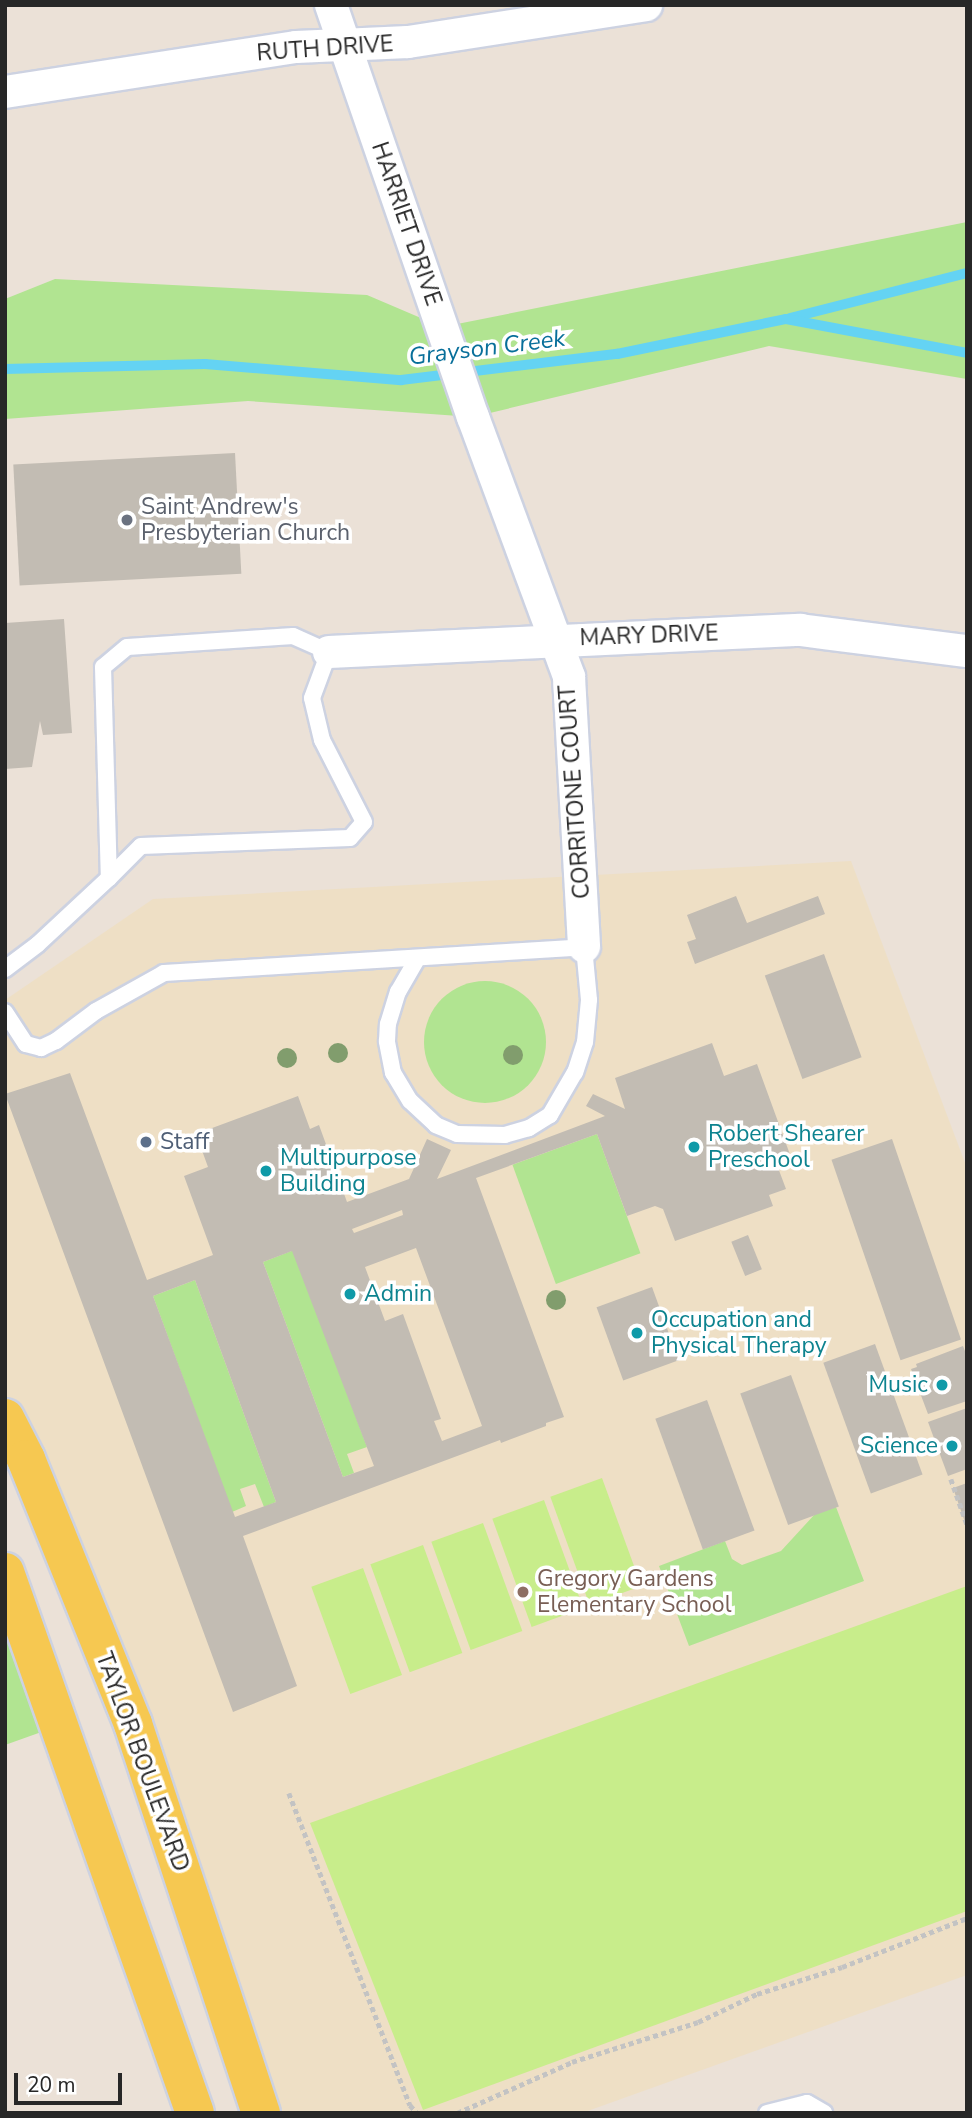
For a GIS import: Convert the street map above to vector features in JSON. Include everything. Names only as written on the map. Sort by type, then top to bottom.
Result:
[{"type":"main road","name":"TAYLOR BOULEVARD","points":[[5,1418],[26,1459],[133,1724],[261,2113]]},
{"type":"main road","points":[[5,1573],[195,2113]]},
{"type":"street","name":"HARRIET DRIVE","points":[[331,5],[473,416],[555,640]]},
{"type":"street","name":"RUTH DRIVE","points":[[5,92],[296,47],[345,47],[408,42],[646,5]]},
{"type":"street","name":"MARY DRIVE","points":[[330,652],[800,630],[967,651]]},
{"type":"street","name":"CORRITONE COURT","points":[[555,640],[569,677],[584,947]]},
{"type":"lane","points":[[5,969],[109,878],[141,846],[350,838],[364,822],[322,740],[312,698],[330,652],[293,636],[279,636],[127,648],[103,667],[109,878]]},
{"type":"lane","points":[[5,1012],[26,1044],[41,1048],[56,1041],[96,1011],[164,973],[584,947],[589,1000],[584,1042],[575,1072],[550,1115],[529,1128],[505,1135],[457,1134],[436,1125],[410,1101],[393,1073],[387,1041],[388,1024],[398,992],[418,958]]},
{"type":"lane","points":[[767,2113],[807,2103],[824,2113]]},
{"type":"path","points":[[951,1479],[967,1524]]},
{"type":"path","points":[[289,1793],[410,2105],[417,2113]]},
{"type":"path","points":[[457,2113],[572,2062],[698,2022],[757,1994],[842,1967],[967,1918]]},
{"type":"shaded area","name":"Gregory Gardens Elementary School","points":[[851,861],[967,1168],[967,1975],[582,2113],[261,2113],[5,1418],[5,1000],[153,899]]},
{"type":"green space","points":[[967,222],[967,379],[769,346],[473,417],[248,401],[5,419],[5,299],[55,279],[367,295],[442,327]]},
{"type":"green space","points":[[485,981],[508,986],[528,999],[541,1019],[546,1042],[541,1065],[528,1085],[508,1098],[485,1103],[462,1098],[442,1085],[429,1065],[424,1042],[429,1019],[442,999],[462,986]]},
{"type":"green space","points":[[597,1134],[640,1253],[556,1284],[512,1165]]},
{"type":"green space","points":[[294,1250],[367,1447],[347,1454],[354,1473],[343,1477],[263,1262]]},
{"type":"green space","points":[[195,1280],[276,1502],[264,1507],[255,1484],[240,1489],[246,1506],[232,1512],[153,1296]]},
{"type":"green space","points":[[602,1478],[641,1586],[590,1605],[550,1497]]},
{"type":"green space","points":[[544,1500],[583,1608],[532,1627],[492,1519]]},
{"type":"green space","points":[[836,1507],[864,1581],[689,1646],[659,1566],[725,1541],[732,1559],[742,1565],[781,1551],[815,1514]]},
{"type":"green space","points":[[483,1523],[522,1631],[471,1650],[431,1542]]},
{"type":"green space","points":[[423,1545],[462,1653],[410,1672],[370,1564]]},
{"type":"green space","points":[[363,1568],[402,1675],[350,1694],[311,1587]]},
{"type":"green space","points":[[5,1573],[61,1725],[5,1745]]},
{"type":"green space","points":[[967,1586],[967,1911],[423,2110],[310,1823]]},
{"type":"building","name":"Saint Andrew's Presbyterian Church","points":[[235,453],[241,574],[20,585],[13,465]]},
{"type":"building","points":[[64,619],[72,733],[43,735],[40,721],[32,767],[5,769],[5,623]]},
{"type":"building","points":[[736,896],[747,923],[818,896],[825,914],[695,964],[687,942],[696,939],[687,915]]},
{"type":"building","points":[[824,954],[862,1057],[802,1079],[765,976]]},
{"type":"building","points":[[712,1043],[724,1076],[757,1064],[792,1160],[777,1165],[786,1189],[769,1195],[773,1206],[675,1241],[663,1209],[655,1206],[627,1216],[597,1134],[476,1178],[564,1417],[501,1443],[500,1440],[243,1536],[297,1686],[233,1712],[5,1094],[70,1073],[147,1280],[213,1255],[184,1176],[208,1167],[196,1134],[298,1096],[310,1129],[319,1125],[347,1202],[409,1179],[427,1139],[451,1150],[437,1179],[605,1116],[586,1106],[593,1094],[625,1109],[615,1078]],"holes":[[[402,1210],[403,1215],[354,1233],[352,1229]],[[416,1248],[482,1426],[442,1441],[434,1421],[441,1419],[403,1314],[385,1321],[365,1267]],[[292,1251],[374,1466],[343,1477],[263,1262]],[[195,1280],[276,1502],[235,1517],[153,1296]]]},
{"type":"building","points":[[892,1139],[961,1339],[901,1360],[831,1160]]},
{"type":"building","points":[[748,1235],[762,1269],[745,1276],[731,1242]]},
{"type":"building","name":"Occupation and Physical Therapy","points":[[652,1287],[679,1360],[623,1380],[597,1307]]},
{"type":"building","points":[[875,1344],[923,1475],[871,1493],[823,1363]]},
{"type":"building","name":"Music","points":[[963,1346],[967,1356],[967,1401],[928,1414],[911,1369],[917,1367],[916,1364]]},
{"type":"building","points":[[791,1375],[839,1507],[788,1525],[740,1393]]},
{"type":"building","points":[[707,1400],[755,1531],[703,1549],[655,1419]]},
{"type":"building","name":"Science","points":[[967,1408],[967,1469],[948,1476],[928,1422]]},
{"type":"building","points":[[967,1483],[967,1525],[966,1525],[953,1488]]},
{"type":"waterway","points":[[790,318],[967,273]]},
{"type":"waterway","name":"Grayson Creek","points":[[5,369],[205,364],[401,380],[617,354],[786,319],[967,353]]},
{"type":"place","name":"Saint Andrew's Presbyterian Church","points":[[127,520]]},
{"type":"place","name":"Staff","points":[[146,1142]]},
{"type":"place","name":"Robert Shearer Preschool","points":[[694,1147]]},
{"type":"place","name":"Multipurpose Building","points":[[266,1171]]},
{"type":"place","name":"Admin","points":[[350,1294]]},
{"type":"place","name":"Occupation and Physical Therapy","points":[[637,1333]]},
{"type":"place","name":"Music","points":[[942,1385]]},
{"type":"place","name":"Science","points":[[952,1446]]},
{"type":"place","name":"Gregory Gardens Elementary School","points":[[523,1592]]}]
